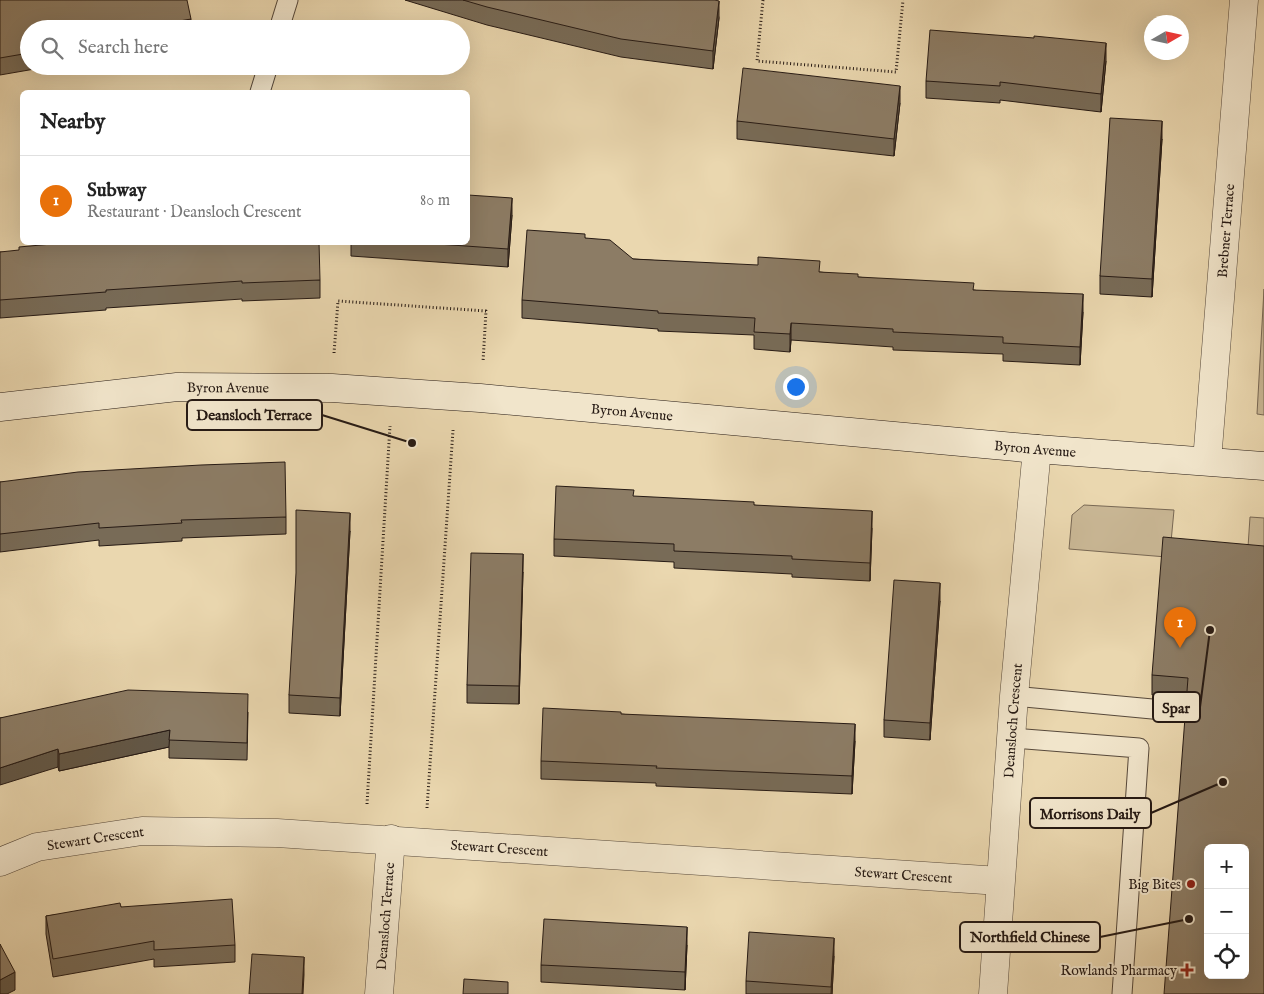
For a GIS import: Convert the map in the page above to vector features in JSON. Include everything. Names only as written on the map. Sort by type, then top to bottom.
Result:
[{"type":"street","name":"Brebner Terrace","points":[[1207,461],[1244,0]]},
{"type":"street","name":"Byron Avenue","points":[[0,407],[177,387],[332,388],[1264,466]]},
{"type":"street","name":"Deansloch Crescent","points":[[993,994],[1014,696],[1037,448]]},
{"type":"street","name":"Stewart Crescent","points":[[0,862],[37,847],[142,831],[277,833],[1000,881]]},
{"type":"street","name":"Deansloch Terrace","points":[[378,839],[380,994]]},
{"type":"lane","points":[[282,20],[288,0]]},
{"type":"lane","points":[[261,90],[265,75]]},
{"type":"lane","points":[[1014,696],[1163,710]]},
{"type":"lane","points":[[1012,738],[1139,748],[1122,994]]},
{"type":"path","points":[[763,0],[757,61],[896,72],[903,0]]},
{"type":"path","points":[[332,388],[338,301],[486,311],[468,398],[424,842]]},
{"type":"path","points":[[378,839],[392,393]]},
{"type":"shaded area","points":[[1264,289],[1264,415],[1257,414]]},
{"type":"shaded area","points":[[1084,505],[1174,510],[1171,542],[1248,547],[1250,517],[1264,518],[1264,565],[1069,549],[1072,515]]},
{"type":"building","points":[[0,0],[187,0],[191,19],[185,20],[20,20],[20,55],[0,58]]},
{"type":"building","points":[[463,0],[719,1],[713,51],[621,39]]},
{"type":"building","points":[[930,30],[1034,38],[1034,36],[1106,43],[1101,94],[1000,82],[1000,86],[926,81]]},
{"type":"building","points":[[743,68],[900,86],[894,139],[737,121]]},
{"type":"building","points":[[1110,118],[1162,121],[1152,279],[1100,276]]},
{"type":"building","points":[[470,195],[512,198],[508,249],[451,245],[470,245]]},
{"type":"building","points":[[527,230],[585,234],[585,238],[610,240],[633,259],[758,265],[758,257],[820,261],[819,272],[858,274],[858,277],[974,283],[973,290],[1083,294],[1080,347],[1003,343],[1003,337],[893,332],[893,329],[791,323],[790,334],[754,332],[755,318],[658,313],[658,311],[522,300]]},
{"type":"building","points":[[41,245],[319,245],[320,280],[242,283],[242,281],[106,290],[106,292],[0,300],[0,252],[19,250],[19,247]]},
{"type":"building","points":[[285,462],[286,517],[181,520],[182,523],[99,528],[99,523],[0,534],[0,482],[78,472]]},
{"type":"building","points":[[556,486],[634,490],[633,496],[754,502],[754,505],[872,511],[870,563],[792,559],[792,556],[674,551],[674,544],[554,539]]},
{"type":"building","points":[[296,510],[350,513],[340,698],[289,695],[296,573]]},
{"type":"building","points":[[1163,537],[1264,546],[1264,994],[1164,994],[1188,678],[1152,675]]},
{"type":"building","points":[[471,553],[523,554],[519,686],[467,685]]},
{"type":"building","points":[[894,580],[940,583],[930,723],[884,720]]},
{"type":"building","points":[[128,690],[248,694],[247,743],[169,740],[170,730],[59,754],[58,749],[0,768],[0,718]]},
{"type":"building","points":[[543,708],[621,712],[621,714],[855,724],[852,776],[541,761]]},
{"type":"building","points":[[232,899],[235,945],[154,950],[154,941],[53,959],[46,916],[120,903],[121,907]]},
{"type":"building","points":[[544,919],[687,927],[685,972],[541,965]]},
{"type":"building","points":[[749,932],[834,938],[831,987],[746,981]]},
{"type":"building","points":[[0,944],[15,972],[0,980]]},
{"type":"building","points":[[252,954],[304,957],[302,994],[249,994]]},
{"type":"building","points":[[464,979],[508,982],[508,994],[463,994]]},
{"type":"place","name":"Deansloch Terrace","points":[[412,443]]},
{"type":"place","name":"Spar","points":[[1210,630]]},
{"type":"place","name":"Subway","points":[[1180,648]]},
{"type":"place","name":"Morrisons Daily","points":[[1223,782]]},
{"type":"place","name":"Big Bites","points":[[1191,884]]},
{"type":"place","name":"Northfield Chinese","points":[[1189,919]]},
{"type":"place","name":"Rowlands Pharmacy","points":[[1187,970]]}]
